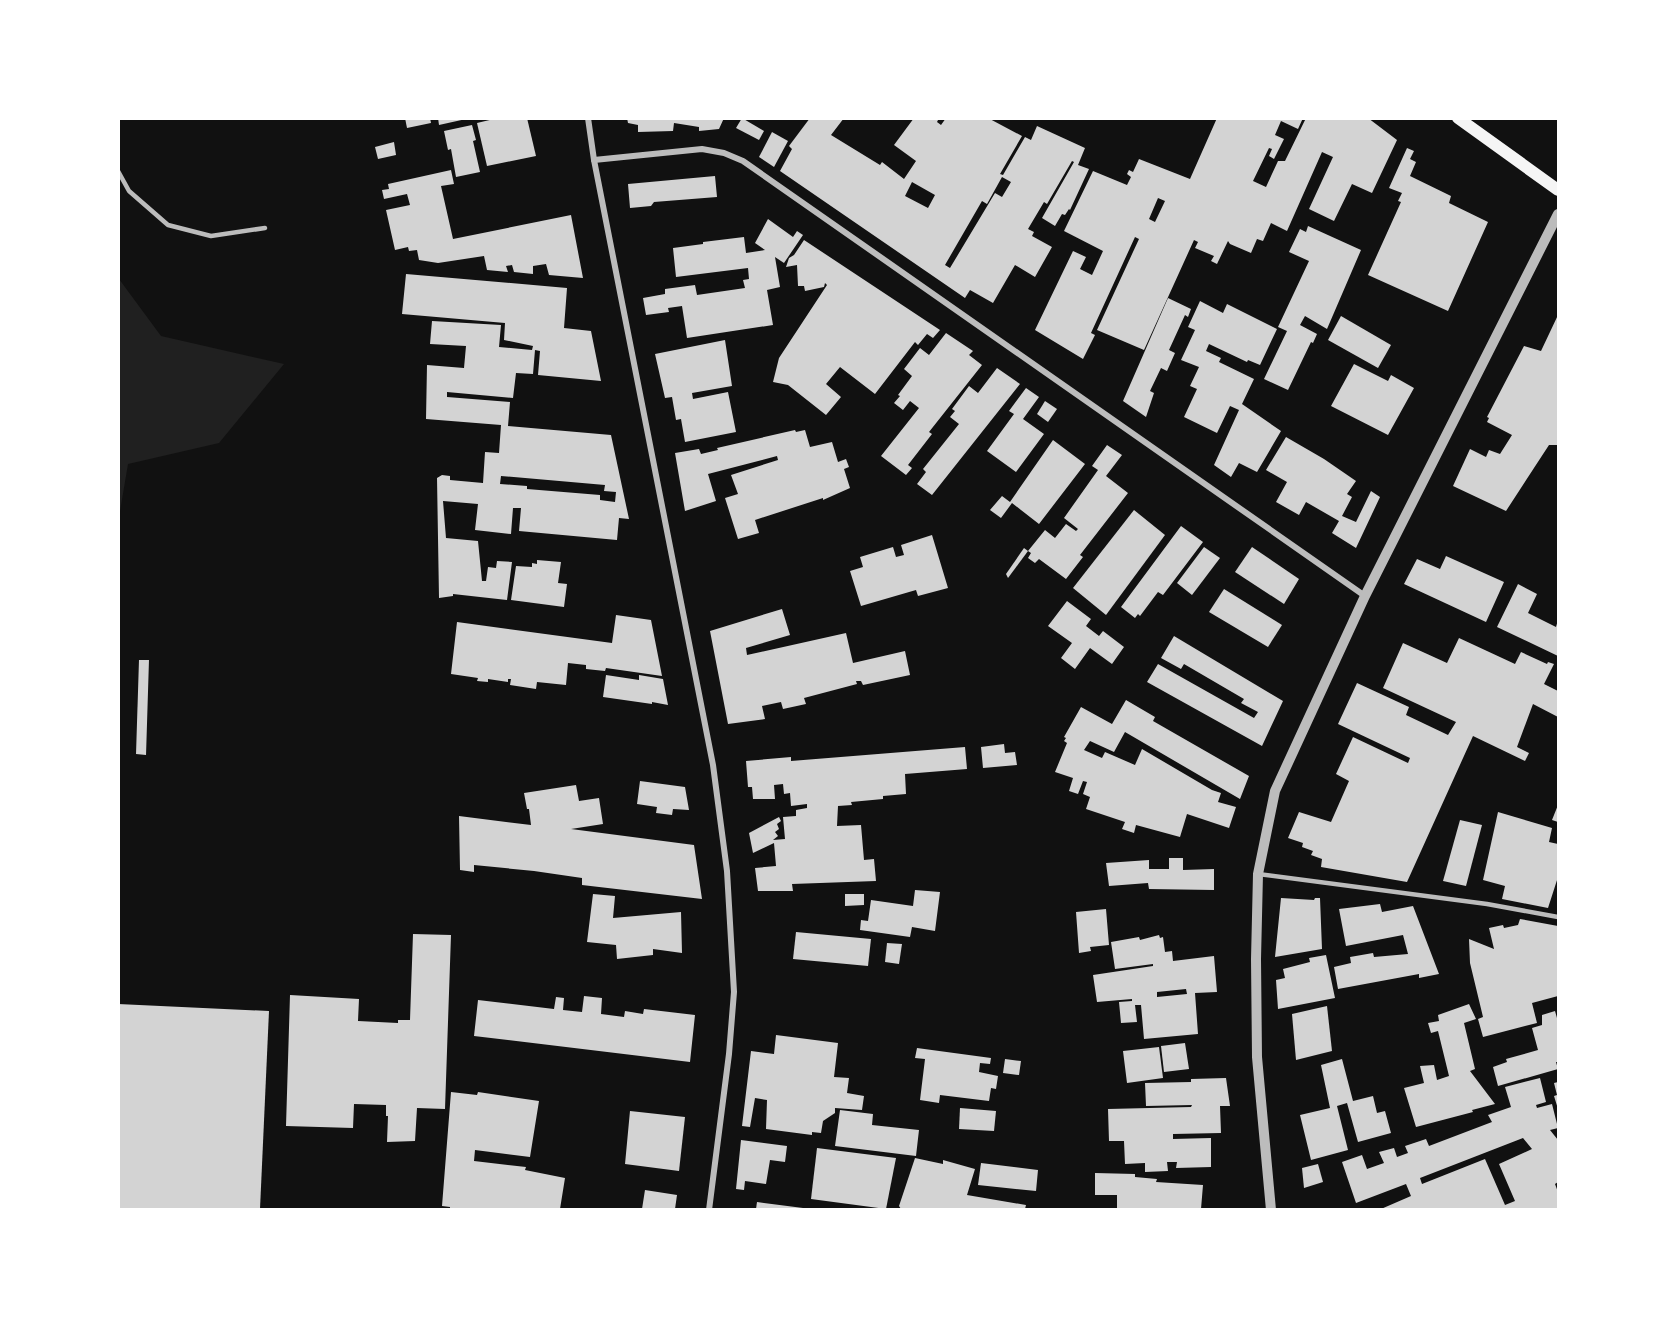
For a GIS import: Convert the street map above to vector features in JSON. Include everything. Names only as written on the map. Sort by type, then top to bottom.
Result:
[{"type":"main road","points":[[1458,118],[1558,190]]},
{"type":"street","points":[[588,118],[594,160],[713,765],[727,871],[734,992],[729,1054],[709,1209]]},
{"type":"street","points":[[594,160],[702,149],[724,153],[743,161],[1365,596]]},
{"type":"street","points":[[1271,1209],[1257,1057],[1256,958],[1258,874],[1275,791],[1365,596],[1558,214]]},
{"type":"lane","points":[[118,171],[129,191],[168,225],[211,236],[265,228]]},
{"type":"lane","points":[[1258,874],[1486,904],[1558,917]]},
{"type":"shaded area","points":[[119,279],[161,336],[284,364],[219,443],[128,464],[119,517]]},
{"type":"building","points":[[405,118],[430,118],[431,123],[407,128]]},
{"type":"building","points":[[438,118],[466,118],[466,119],[439,125]]},
{"type":"building","points":[[498,118],[527,118],[536,156],[487,166],[477,123]]},
{"type":"building","points":[[627,118],[724,118],[719,129],[699,131],[699,127],[674,123],[673,131],[638,132],[638,125],[628,123]]},
{"type":"building","points":[[742,118],[764,131],[759,140],[736,128]]},
{"type":"building","points":[[810,118],[844,118],[831,135],[880,165],[882,162],[904,179],[916,161],[894,145],[914,118],[939,118],[937,122],[941,125],[946,118],[988,118],[1022,136],[1000,174],[1003,175],[1025,137],[1031,140],[1037,126],[1085,148],[1078,165],[1089,169],[1070,210],[1065,215],[1062,214],[1055,226],[1042,218],[1074,162],[1072,161],[1047,204],[1044,202],[1028,229],[1034,232],[1032,236],[1052,247],[1035,277],[1015,265],[993,303],[970,290],[965,298],[780,171],[792,149],[789,146]],"holes":[[[1002,177],[1011,182],[1002,197],[995,193],[950,268],[945,265],[982,201],[987,204]],[[912,182],[935,195],[928,208],[905,196]]]},
{"type":"building","points":[[1217,118],[1303,118],[1298,129],[1281,121],[1275,135],[1284,139],[1274,159],[1269,156],[1272,149],[1269,148],[1253,181],[1266,187],[1278,161],[1285,161],[1306,118],[1368,118],[1397,140],[1372,193],[1352,184],[1334,221],[1309,209],[1333,157],[1322,152],[1287,231],[1271,223],[1263,241],[1257,239],[1251,253],[1228,241],[1217,264],[1211,261],[1214,256],[1195,248],[1198,242],[1194,240],[1144,350],[1097,330],[1139,239],[1135,237],[1091,333],[1095,335],[1083,359],[1035,330],[1073,251],[1086,257],[1080,269],[1092,275],[1103,251],[1064,231],[1093,171],[1127,185],[1131,177],[1127,174],[1129,170],[1133,172],[1139,159],[1190,179]],"holes":[[[1158,198],[1165,201],[1155,222],[1149,219]]]},
{"type":"building","points":[[472,125],[480,172],[456,177],[451,149],[448,150],[444,131]]},
{"type":"building","points":[[772,132],[788,141],[774,167],[759,157]]},
{"type":"building","points":[[394,142],[396,155],[378,159],[375,147]]},
{"type":"building","points":[[1407,148],[1414,151],[1410,159],[1416,162],[1410,176],[1451,196],[1449,203],[1488,222],[1448,311],[1368,275],[1401,202],[1398,201],[1402,193],[1389,188]]},
{"type":"building","points":[[451,170],[454,184],[441,186],[453,239],[571,215],[583,278],[549,275],[546,264],[533,266],[533,274],[514,272],[512,265],[506,266],[508,272],[487,270],[484,256],[438,263],[419,260],[417,250],[409,251],[408,247],[395,250],[386,210],[410,205],[407,194],[384,199],[382,190],[389,189],[388,184]]},
{"type":"building","points":[[715,176],[717,197],[654,202],[651,206],[630,208],[628,184]]},
{"type":"building","points":[[768,219],[793,237],[797,231],[803,235],[784,263],[775,257],[780,287],[767,290],[773,325],[687,338],[682,306],[668,308],[669,312],[646,315],[643,298],[665,294],[665,289],[695,285],[697,295],[745,288],[743,280],[749,279],[748,268],[676,277],[673,248],[744,237],[746,253],[765,250],[755,243]]},
{"type":"building","points":[[1308,226],[1361,250],[1327,329],[1305,316],[1300,325],[1317,334],[1288,390],[1264,379],[1287,331],[1278,327],[1309,261],[1289,252],[1300,229],[1306,232]]},
{"type":"building","points":[[804,240],[940,330],[933,338],[927,334],[918,345],[915,342],[875,394],[840,367],[826,384],[841,397],[826,415],[788,385],[773,382],[779,358],[827,285],[825,283],[824,287],[805,291],[804,286],[798,286],[797,265],[786,267],[789,258],[794,255]]},
{"type":"building","points":[[406,274],[567,288],[564,328],[591,331],[601,381],[538,375],[540,351],[535,350],[533,374],[516,373],[513,398],[447,392],[447,397],[510,402],[508,426],[611,435],[629,519],[619,518],[617,540],[519,531],[521,508],[513,508],[511,534],[475,530],[478,504],[443,501],[446,538],[478,541],[482,581],[486,581],[488,567],[496,568],[497,561],[512,562],[507,600],[453,594],[453,596],[439,598],[437,478],[442,475],[450,476],[450,480],[483,483],[485,452],[499,453],[501,425],[426,419],[427,365],[464,368],[466,346],[430,344],[432,321],[501,325],[499,347],[532,350],[533,346],[504,340],[505,323],[402,314]],"holes":[[[501,476],[605,485],[604,491],[616,492],[615,502],[600,500],[600,495],[527,489],[527,486],[500,484]]]},
{"type":"building","points":[[1168,298],[1191,309],[1188,317],[1185,315],[1169,350],[1175,353],[1167,371],[1161,368],[1150,391],[1154,393],[1146,417],[1123,401]]},
{"type":"building","points":[[1200,301],[1223,313],[1227,304],[1277,329],[1260,365],[1248,360],[1247,362],[1209,344],[1206,351],[1221,358],[1219,362],[1254,379],[1242,404],[1281,431],[1257,472],[1239,463],[1231,477],[1214,465],[1239,410],[1230,406],[1217,433],[1184,417],[1197,389],[1190,386],[1199,367],[1181,360],[1195,330],[1188,327]]},
{"type":"building","points":[[1558,315],[1558,445],[1549,445],[1506,511],[1453,486],[1470,449],[1486,457],[1489,450],[1500,454],[1512,435],[1487,422],[1489,418],[1487,417],[1524,346],[1541,351]]},
{"type":"building","points":[[1341,316],[1391,345],[1378,368],[1328,340]]},
{"type":"building","points":[[946,333],[973,351],[969,355],[982,365],[929,432],[932,434],[908,465],[912,468],[906,475],[881,456],[919,408],[910,401],[903,410],[894,403],[912,376],[904,369],[920,348],[929,355]]},
{"type":"building","points":[[725,340],[732,386],[692,393],[693,399],[728,392],[736,432],[685,442],[681,419],[676,420],[672,397],[665,398],[655,354]]},
{"type":"building","points":[[1354,364],[1388,381],[1391,375],[1414,388],[1388,435],[1331,406]]},
{"type":"building","points":[[997,368],[1020,384],[932,495],[917,484],[926,472],[923,469],[959,424],[950,417],[955,411],[952,409],[969,386],[978,393]]},
{"type":"building","points":[[1026,388],[1039,397],[1023,419],[1044,434],[1016,472],[987,451],[1014,414],[1009,411]]},
{"type":"building","points":[[1045,401],[1057,409],[1048,422],[1037,414]]},
{"type":"building","points":[[795,430],[796,432],[805,430],[810,447],[832,442],[838,462],[846,459],[849,467],[844,469],[850,488],[823,500],[823,498],[755,520],[759,533],[738,539],[725,498],[738,494],[731,475],[778,460],[777,456],[708,474],[716,501],[685,511],[675,453],[699,449],[701,454],[718,450],[717,448]]},
{"type":"building","points":[[1286,437],[1356,481],[1347,494],[1352,497],[1342,516],[1356,522],[1371,491],[1380,497],[1356,548],[1332,533],[1339,521],[1306,502],[1299,515],[1276,502],[1287,482],[1266,470]]},
{"type":"building","points":[[1053,440],[1085,464],[1039,524],[1012,503],[1001,518],[990,510],[1002,496],[1010,502]]},
{"type":"building","points":[[1107,445],[1122,455],[1106,476],[1128,493],[1080,555],[1083,557],[1066,579],[1039,559],[1035,563],[1028,558],[1031,553],[1028,551],[1045,530],[1055,538],[1066,524],[1076,531],[1078,529],[1064,518],[1098,470],[1092,466]]},
{"type":"building","points":[[1134,510],[1165,535],[1106,615],[1073,588]]},
{"type":"building","points":[[1181,526],[1203,542],[1163,595],[1158,592],[1140,616],[1138,614],[1135,618],[1121,607]]},
{"type":"building","points":[[932,535],[948,588],[918,596],[916,590],[861,606],[850,571],[863,567],[860,557],[893,547],[896,557],[904,555],[901,545]]},
{"type":"building","points":[[1204,547],[1220,558],[1192,595],[1177,583]]},
{"type":"building","points":[[1252,547],[1299,579],[1284,604],[1235,572]]},
{"type":"building","points":[[1024,548],[1028,551],[1008,578],[1006,574]]},
{"type":"building","points":[[1446,556],[1504,582],[1486,622],[1404,584],[1417,559],[1440,569]]},
{"type":"building","points":[[537,560],[561,562],[558,583],[567,584],[564,607],[511,600],[516,566],[532,567],[532,563],[537,564]]},
{"type":"building","points":[[1518,584],[1537,594],[1528,613],[1556,627],[1558,620],[1558,656],[1497,627]]},
{"type":"building","points":[[1224,589],[1282,625],[1268,647],[1209,612]]},
{"type":"building","points":[[1067,601],[1091,619],[1086,626],[1099,636],[1103,631],[1124,647],[1112,664],[1090,648],[1075,669],[1061,658],[1072,643],[1048,626]]},
{"type":"building","points":[[782,609],[790,635],[746,648],[747,655],[846,633],[853,663],[905,651],[910,675],[863,685],[861,681],[856,681],[857,684],[804,698],[806,704],[783,709],[781,702],[762,706],[765,719],[728,724],[710,631]]},
{"type":"building","points":[[616,615],[651,620],[662,676],[606,668],[605,671],[586,669],[586,665],[568,663],[566,685],[537,682],[536,689],[510,685],[511,679],[508,679],[508,682],[488,679],[488,682],[451,674],[457,622],[612,643]]},
{"type":"building","points":[[1174,636],[1283,701],[1262,746],[1147,682],[1158,664],[1254,718],[1258,712],[1241,703],[1244,699],[1184,664],[1181,669],[1161,658]]},
{"type":"building","points":[[1459,638],[1515,664],[1521,652],[1547,664],[1548,662],[1554,664],[1544,684],[1558,691],[1558,717],[1533,704],[1517,747],[1529,753],[1525,761],[1473,736],[1407,882],[1321,867],[1322,859],[1311,855],[1313,851],[1302,847],[1303,843],[1288,838],[1299,812],[1331,822],[1349,781],[1336,774],[1353,737],[1408,763],[1410,758],[1338,724],[1357,683],[1409,707],[1406,715],[1448,735],[1456,722],[1383,688],[1403,643],[1447,663]]},
{"type":"building","points":[[139,660],[149,660],[146,755],[136,754]]},
{"type":"building","points":[[606,675],[639,680],[639,675],[663,679],[668,705],[603,697]]},
{"type":"building","points":[[1126,700],[1155,717],[1153,721],[1249,776],[1240,799],[1125,732],[1114,752],[1090,741],[1084,750],[1102,758],[1105,752],[1135,765],[1142,749],[1221,793],[1218,802],[1236,807],[1229,828],[1187,814],[1180,837],[1136,825],[1134,833],[1122,829],[1125,822],[1086,809],[1090,797],[1083,794],[1087,782],[1083,781],[1078,794],[1069,791],[1073,778],[1055,772],[1067,743],[1064,737],[1081,707],[1112,724]]},
{"type":"building","points":[[1004,744],[1005,753],[1015,752],[1017,765],[983,768],[981,747]]},
{"type":"building","points":[[965,747],[967,769],[905,774],[906,794],[883,796],[883,799],[851,802],[852,805],[838,806],[837,826],[861,825],[864,860],[874,859],[876,881],[792,884],[793,891],[758,891],[755,868],[776,866],[774,843],[753,853],[749,833],[779,817],[781,821],[777,824],[779,829],[775,832],[778,836],[773,840],[785,839],[783,817],[796,816],[796,810],[807,808],[807,804],[791,806],[790,793],[784,794],[783,784],[774,785],[775,799],[753,799],[752,787],[748,787],[746,761],[791,757],[791,761]]},
{"type":"building","points":[[640,781],[685,787],[689,810],[673,809],[672,815],[656,813],[657,807],[637,804]]},
{"type":"building","points":[[576,785],[579,801],[599,798],[603,824],[571,829],[694,845],[702,899],[582,885],[582,878],[534,871],[474,865],[474,872],[460,870],[459,816],[531,825],[524,793]]},
{"type":"building","points":[[1558,805],[1558,822],[1552,820]]},
{"type":"building","points":[[1498,812],[1552,828],[1549,842],[1558,844],[1558,877],[1548,908],[1502,899],[1505,886],[1483,880]]},
{"type":"building","points":[[1460,820],[1482,825],[1466,886],[1443,881]]},
{"type":"building","points":[[1169,858],[1183,858],[1183,870],[1214,869],[1214,890],[1149,889],[1148,883],[1109,886],[1106,863],[1149,860],[1149,869],[1169,869]]},
{"type":"building","points":[[915,890],[940,892],[935,931],[912,927],[910,937],[860,930],[861,920],[868,921],[871,900],[913,906]]},
{"type":"building","points":[[593,894],[615,896],[613,918],[681,912],[682,953],[653,949],[653,955],[617,959],[616,945],[587,942]]},
{"type":"building","points":[[845,894],[864,894],[864,905],[845,906]]},
{"type":"building","points":[[1281,898],[1314,900],[1320,898],[1322,949],[1275,957]]},
{"type":"building","points":[[1380,904],[1382,912],[1413,906],[1439,974],[1419,978],[1419,974],[1338,989],[1334,967],[1351,963],[1350,957],[1373,953],[1374,957],[1408,954],[1403,935],[1346,946],[1339,909]]},
{"type":"building","points":[[1106,909],[1109,945],[1090,947],[1091,951],[1079,953],[1076,912]]},
{"type":"building","points":[[1520,919],[1558,926],[1558,996],[1532,1003],[1537,1023],[1483,1037],[1478,1019],[1483,1017],[1470,963],[1469,939],[1494,949],[1489,928],[1518,925]]},
{"type":"building","points":[[796,932],[871,939],[868,966],[793,959]]},
{"type":"building","points":[[413,934],[451,935],[445,1109],[417,1108],[415,1141],[387,1142],[386,1105],[354,1104],[353,1128],[286,1126],[290,995],[359,999],[358,1021],[398,1023],[398,1020],[410,1020]]},
{"type":"building","points":[[1159,935],[1160,938],[1163,937],[1165,952],[1172,951],[1173,961],[1214,956],[1217,992],[1195,993],[1198,1034],[1144,1039],[1141,1005],[1135,1005],[1137,1022],[1121,1023],[1119,1002],[1132,1001],[1132,999],[1097,1002],[1093,975],[1153,966],[1153,964],[1115,969],[1111,942],[1139,937],[1140,940]],"holes":[[[1186,989],[1187,994],[1157,997],[1157,992]]]},
{"type":"building","points":[[887,943],[902,944],[899,964],[885,962]]},
{"type":"building","points":[[1326,955],[1335,998],[1278,1009],[1276,980],[1285,978],[1283,969],[1310,962],[1309,958]]},
{"type":"building","points":[[584,996],[602,998],[601,1014],[624,1017],[625,1011],[643,1014],[644,1009],[695,1015],[690,1062],[474,1036],[478,1000],[554,1009],[556,997],[564,998],[563,1010],[582,1012]]},
{"type":"building","points":[[118,1004],[269,1011],[260,1209],[118,1209]]},
{"type":"building","points":[[1469,1004],[1476,1019],[1464,1023],[1475,1069],[1470,1071],[1495,1104],[1416,1127],[1404,1088],[1424,1083],[1420,1066],[1434,1065],[1437,1080],[1449,1076],[1438,1031],[1431,1033],[1428,1023],[1439,1021],[1438,1015]]},
{"type":"building","points":[[1327,1006],[1332,1051],[1296,1060],[1292,1014]]},
{"type":"building","points":[[1555,1011],[1558,1018],[1558,1062],[1556,1062],[1558,1069],[1498,1086],[1493,1067],[1507,1062],[1506,1059],[1538,1050],[1532,1028],[1542,1025],[1542,1015]]},
{"type":"building","points":[[776,1035],[838,1043],[834,1077],[849,1078],[847,1093],[864,1096],[862,1110],[835,1108],[835,1113],[823,1121],[821,1133],[812,1132],[812,1135],[766,1129],[767,1100],[755,1098],[750,1127],[742,1126],[751,1051],[774,1054]]},
{"type":"building","points":[[1185,1043],[1189,1069],[1164,1072],[1161,1046]]},
{"type":"building","points":[[1159,1047],[1163,1078],[1127,1083],[1123,1051]]},
{"type":"building","points":[[917,1048],[991,1058],[990,1064],[980,1063],[979,1072],[998,1076],[996,1089],[991,1088],[989,1101],[940,1095],[939,1103],[920,1100],[925,1059],[915,1058]]},
{"type":"building","points":[[1005,1059],[1021,1061],[1019,1075],[1003,1073]]},
{"type":"building","points":[[1342,1059],[1353,1101],[1373,1096],[1377,1113],[1385,1111],[1391,1133],[1358,1142],[1347,1103],[1337,1106],[1348,1150],[1311,1160],[1300,1115],[1330,1108],[1321,1065]]},
{"type":"building","points":[[1226,1078],[1230,1106],[1220,1106],[1221,1133],[1173,1134],[1173,1139],[1211,1138],[1211,1167],[1176,1168],[1177,1162],[1167,1162],[1168,1171],[1145,1172],[1145,1163],[1125,1164],[1124,1141],[1109,1141],[1108,1109],[1191,1107],[1192,1105],[1146,1106],[1145,1083],[1191,1082],[1191,1079]]},
{"type":"building","points":[[1540,1078],[1546,1102],[1536,1105],[1537,1108],[1552,1104],[1558,1128],[1550,1130],[1558,1140],[1558,1182],[1555,1184],[1558,1192],[1558,1209],[1381,1209],[1411,1196],[1406,1184],[1356,1203],[1342,1162],[1362,1155],[1367,1169],[1384,1163],[1379,1152],[1394,1148],[1397,1157],[1408,1153],[1405,1146],[1426,1139],[1429,1146],[1492,1122],[1488,1115],[1511,1107],[1505,1087]],"holes":[[[1523,1138],[1532,1149],[1499,1164],[1515,1201],[1505,1205],[1485,1159],[1422,1184],[1420,1178]]]},
{"type":"building","points":[[1558,1082],[1558,1109],[1554,1096],[1557,1095],[1554,1083]]},
{"type":"building","points":[[451,1092],[477,1095],[478,1092],[539,1101],[530,1157],[475,1150],[474,1161],[526,1167],[525,1170],[565,1178],[560,1209],[450,1209],[450,1207],[442,1206]]},
{"type":"building","points":[[960,1108],[996,1111],[994,1131],[959,1129]]},
{"type":"building","points":[[840,1110],[873,1114],[872,1125],[919,1130],[916,1156],[835,1146]]},
{"type":"building","points":[[630,1111],[685,1117],[679,1171],[625,1164]]},
{"type":"building","points":[[741,1140],[787,1146],[785,1162],[770,1160],[766,1184],[745,1181],[744,1190],[736,1189]]},
{"type":"building","points":[[817,1148],[896,1158],[886,1209],[811,1199]]},
{"type":"building","points":[[915,1158],[943,1164],[943,1160],[975,1169],[967,1195],[1026,1205],[1025,1209],[901,1209],[899,1206]]},
{"type":"building","points":[[981,1163],[1038,1170],[1036,1191],[978,1185]]},
{"type":"building","points":[[1318,1164],[1323,1182],[1304,1188],[1302,1168]]},
{"type":"building","points":[[1095,1173],[1135,1174],[1135,1177],[1157,1179],[1156,1182],[1203,1185],[1201,1209],[1117,1209],[1117,1195],[1095,1195]]},
{"type":"building","points":[[645,1190],[677,1195],[675,1209],[642,1209]]},
{"type":"building","points":[[757,1202],[803,1208],[803,1209],[756,1209]]}]
